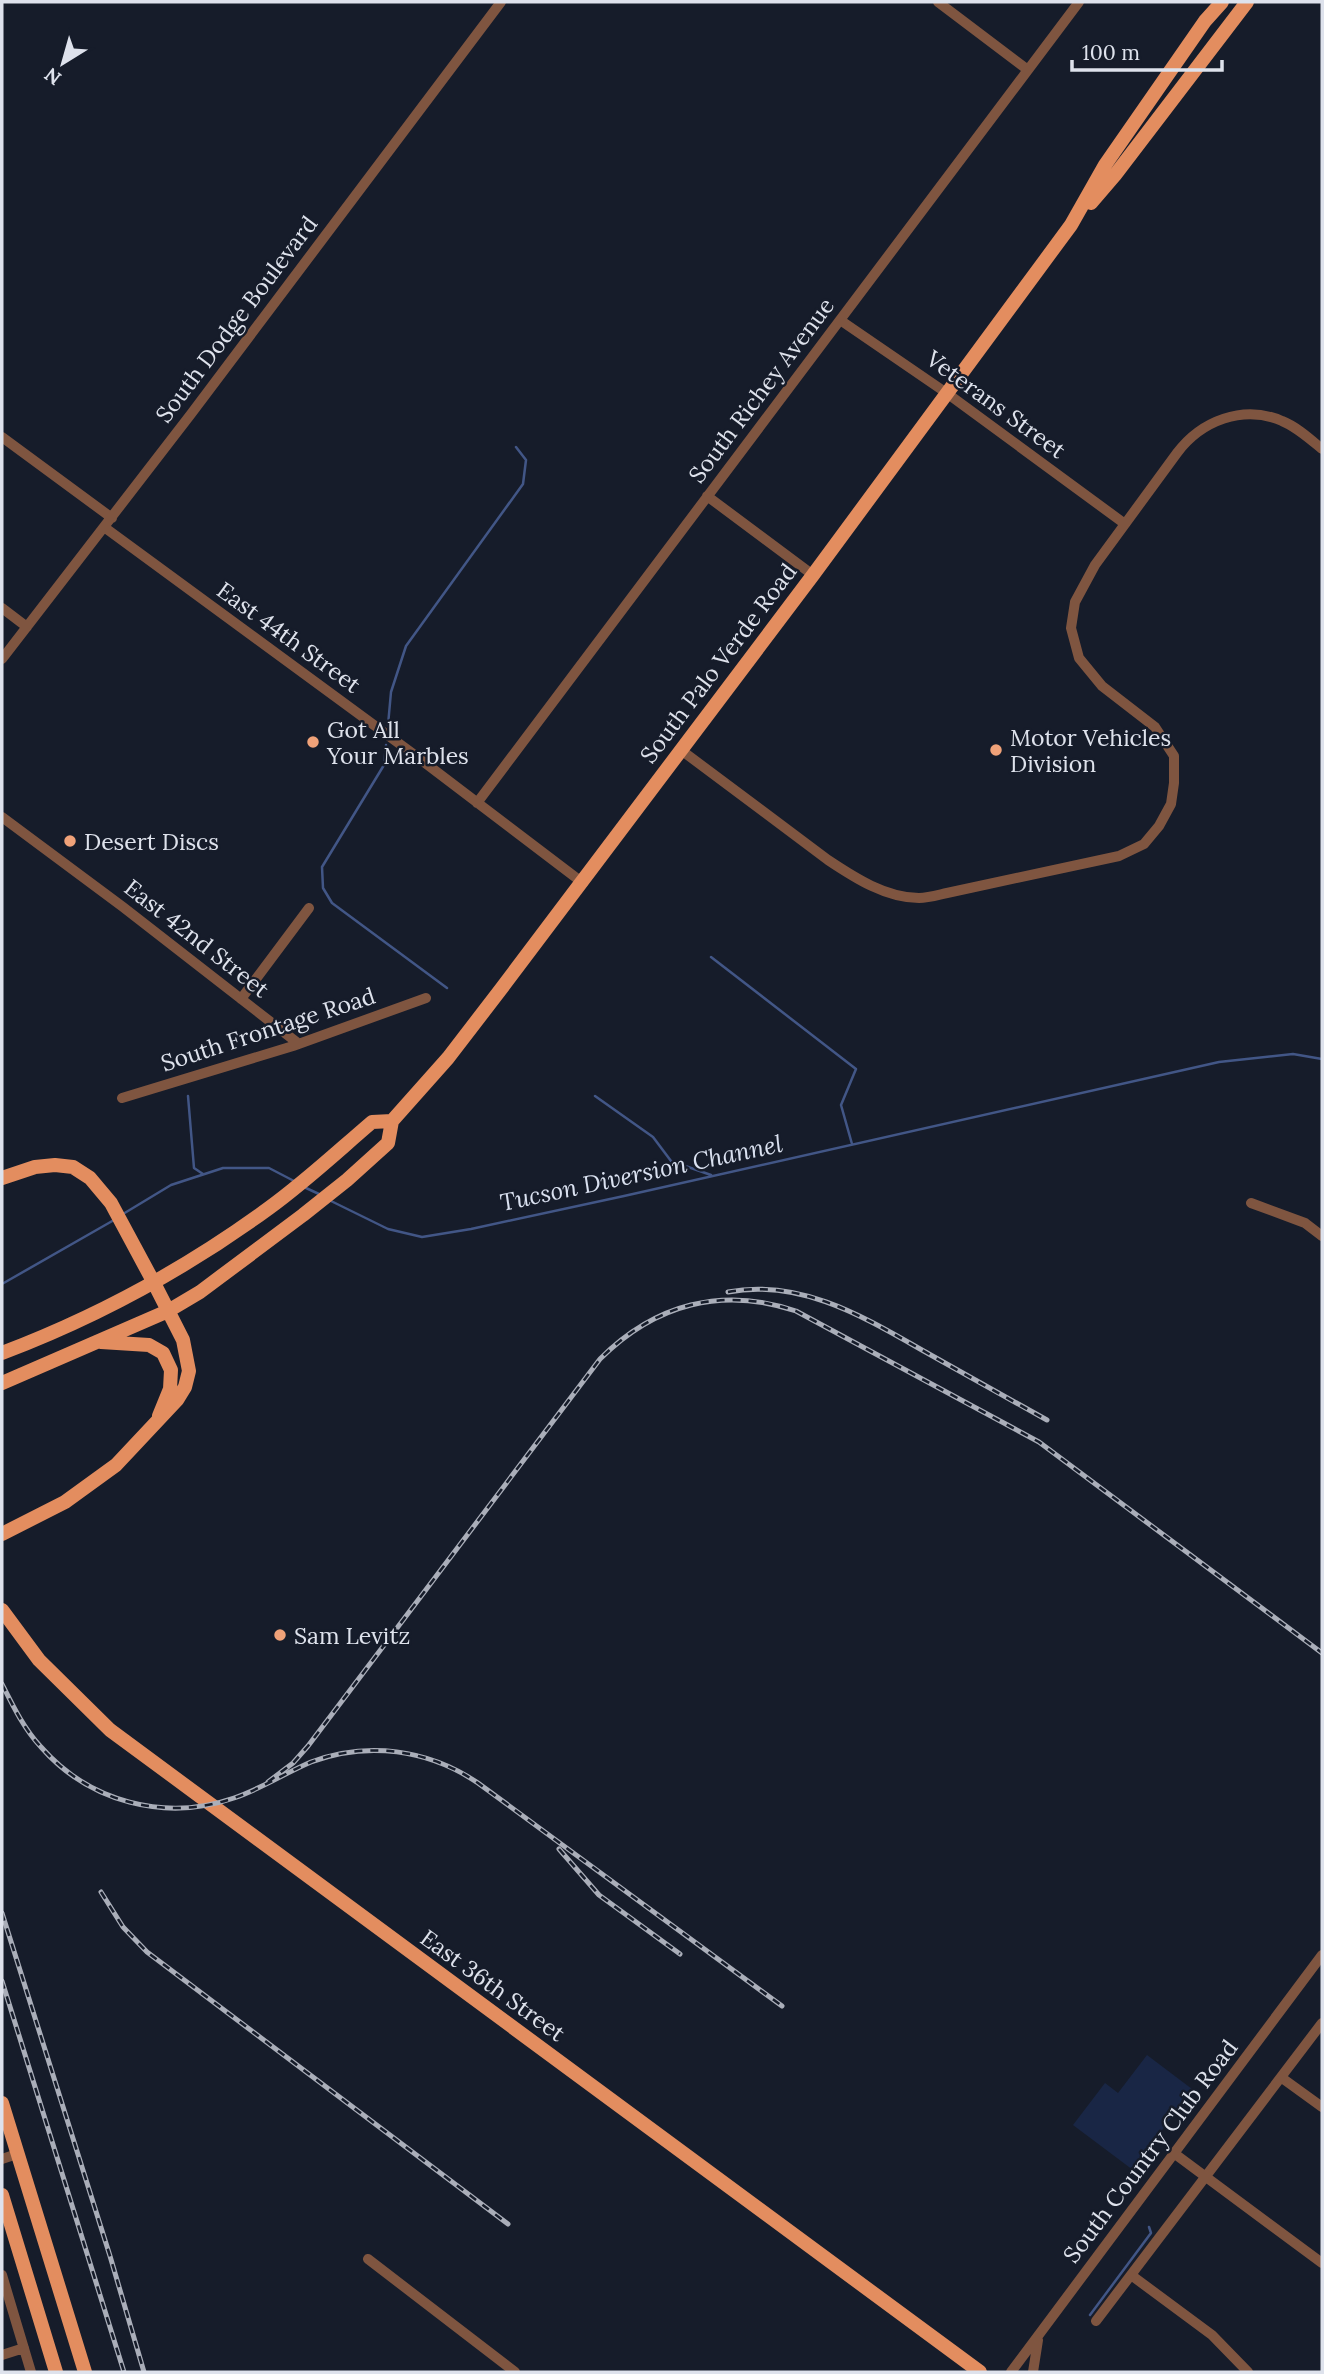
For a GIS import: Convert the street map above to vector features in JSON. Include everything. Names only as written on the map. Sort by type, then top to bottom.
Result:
[{"type":"main road","name":"South Palo Verde Road","points":[[1071,225],[1105,165],[1205,21],[1222,2]]},
{"type":"main road","name":"South Palo Verde Road","points":[[2,1383],[168,1311],[200,1292],[303,1216],[387,1143],[392,1121],[448,1058],[583,883],[1071,225],[1115,175],[1247,2]]},
{"type":"main road","name":"South Palo Verde Road","points":[[2,1353],[111,1305],[184,1266],[270,1208],[372,1122],[392,1121]]},
{"type":"main road","points":[[2,1178],[35,1167],[55,1165],[73,1167],[90,1178],[111,1203],[154,1283],[183,1340],[189,1371],[185,1387],[177,1400],[131,1450],[95,1482],[65,1502],[2,1534]]},
{"type":"main road","points":[[99,1342],[149,1345],[163,1353],[171,1370],[170,1389],[158,1420]]},
{"type":"main road","name":"East 36th Street","points":[[2,1610],[39,1660],[110,1730],[980,2372]]},
{"type":"main road","points":[[2,2103],[85,2372]]},
{"type":"main road","points":[[2,2194],[56,2372]]},
{"type":"street","name":"South Dodge Boulevard","points":[[2,659],[501,2]]},
{"type":"street","points":[[938,2],[1027,70]]},
{"type":"street","name":"South Richey Avenue","points":[[477,803],[1079,2]]},
{"type":"street","name":"Veterans Street","points":[[840,320],[948,394],[1125,524]]},
{"type":"street","points":[[681,750],[836,866],[880,890],[918,898],[1119,856],[1144,844],[1159,826],[1171,804],[1174,756],[1155,727],[1102,686],[1079,658],[1071,628],[1074,602],[1095,565],[1182,446],[1197,431],[1213,422],[1248,415],[1270,417],[1290,425],[1322,449]]},
{"type":"street","name":"East 44th Street","points":[[2,438],[108,522],[583,883]]},
{"type":"street","points":[[707,496],[813,575]]},
{"type":"street","points":[[2,608],[27,627]]},
{"type":"street","name":"East 42nd Street","points":[[2,817],[299,1044]]},
{"type":"street","points":[[241,999],[309,908]]},
{"type":"street","name":"South Frontage Road","points":[[122,1098],[299,1044],[426,998]]},
{"type":"street","points":[[1251,1203],[1305,1223],[1322,1236]]},
{"type":"street","name":"South Country Club Road","points":[[1011,2372],[1322,1955]]},
{"type":"street","points":[[1096,2321],[1322,2023]]},
{"type":"street","points":[[1282,2078],[1322,2107]]},
{"type":"street","points":[[2,2159],[17,2154]]},
{"type":"street","points":[[1175,2154],[1322,2263]]},
{"type":"street","points":[[368,2259],[515,2372]]},
{"type":"street","points":[[1131,2274],[1212,2335],[1248,2372]]},
{"type":"street","points":[[2,2275],[32,2372]]},
{"type":"street","points":[[1033,2372],[1040,2334]]},
{"type":"street","points":[[2,2355],[24,2348]]},
{"type":"shaded area","points":[[1147,2055],[1192,2089],[1133,2170],[1073,2125],[1105,2083],[1118,2093]]},
{"type":"waterway","points":[[388,725],[391,692],[406,646],[523,484],[526,460],[516,447]]},
{"type":"waterway","points":[[386,745],[384,765],[322,867],[323,888],[332,903],[447,988]]},
{"type":"waterway","points":[[711,957],[856,1069],[841,1105],[852,1144]]},
{"type":"waterway","name":"Tucson Diversion Channel","points":[[331,1201],[388,1229],[422,1237],[624,1196],[1219,1062],[1293,1054],[1322,1059]]},
{"type":"waterway","points":[[188,1096],[194,1168],[203,1174]]},
{"type":"waterway","points":[[595,1096],[653,1137],[671,1161],[711,1175]]},
{"type":"waterway","name":"Tucson Diversion Channel","points":[[123,1214],[171,1185],[223,1168],[269,1168],[294,1181]]},
{"type":"waterway","name":"Tucson Diversion Channel","points":[[306,1188],[319,1194]]},
{"type":"waterway","name":"Tucson Diversion Channel","points":[[2,1284],[114,1220]]},
{"type":"waterway","points":[[1090,2315],[1151,2233],[1149,2227]]},
{"type":"railway","points":[[728,1292],[756,1289],[782,1291],[808,1296],[858,1315],[1047,1420]]},
{"type":"railway","points":[[268,1782],[293,1763],[308,1746],[600,1359],[643,1325],[691,1305],[716,1301],[742,1300],[796,1311],[1039,1442],[1322,1653]]},
{"type":"railway","points":[[2,1684],[29,1733],[60,1766],[105,1794],[155,1807],[208,1805],[234,1798],[332,1755],[375,1750],[439,1762],[478,1783],[782,2006]]},
{"type":"railway","points":[[559,1849],[599,1895],[680,1954]]},
{"type":"railway","points":[[101,1892],[123,1927],[147,1952],[508,2224]]},
{"type":"railway","points":[[2,1913],[144,2372]]},
{"type":"railway","points":[[2,1981],[124,2372]]},
{"type":"place","name":"Got All Your Marbles","points":[[313,742]]},
{"type":"place","name":"Motor Vehicles Division","points":[[996,750]]},
{"type":"place","name":"Desert Discs","points":[[70,841]]},
{"type":"place","name":"Sam Levitz","points":[[280,1635]]}]
